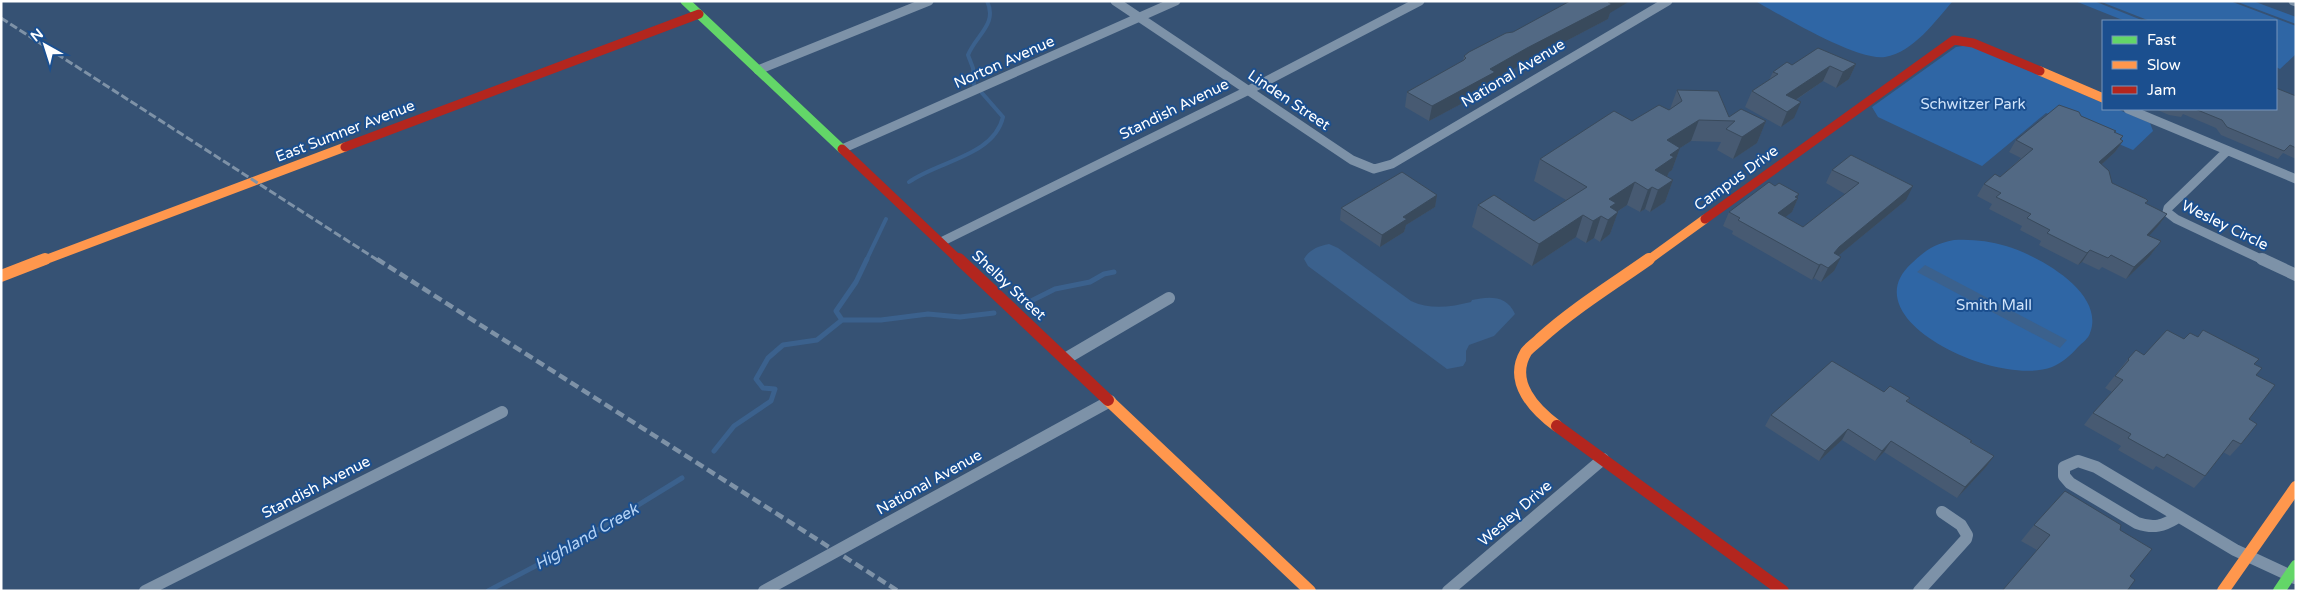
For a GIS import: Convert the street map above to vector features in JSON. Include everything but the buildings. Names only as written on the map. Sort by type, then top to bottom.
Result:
[{"type":"street","name":"Shelby Street","points":[[686,1],[1310,591]]},
{"type":"street","points":[[758,70],[928,1]]},
{"type":"street","name":"Linden Street","points":[[1115,1],[1352,160],[1374,169]]},
{"type":"street","name":"Norton Avenue","points":[[842,149],[1176,1]]},
{"type":"street","name":"Standish Avenue","points":[[941,242],[1249,90],[1420,1]]},
{"type":"street","name":"National Avenue","points":[[1374,169],[1392,164],[1668,1]]},
{"type":"street","name":"East Sumner Avenue","points":[[1,276],[700,14]]},
{"type":"street","name":"Campus Drive","points":[[1782,591],[1536,409],[1527,398],[1520,382],[1519,365],[1525,352],[1537,340],[1569,316],[1954,40],[1970,41],[2102,98]]},
{"type":"street","points":[[2130,110],[2296,179]]},
{"type":"street","name":"Wesley Circle","points":[[2227,151],[2168,208],[2167,212],[2176,219],[2296,275]]},
{"type":"street","points":[[1065,359],[1169,298]]},
{"type":"street","name":"National Avenue","points":[[764,591],[1110,401]]},
{"type":"street","name":"Standish Avenue","points":[[145,591],[502,412]]},
{"type":"street","name":"Wesley Drive","points":[[1448,591],[1602,459]]},
{"type":"street","points":[[2178,517],[2160,528],[2142,526],[2070,483],[2064,476],[2064,468],[2078,461],[2096,467],[2164,506],[2178,517],[2248,556],[2266,565],[2294,573],[2279,591]]},
{"type":"street","points":[[2223,591],[2296,487]]},
{"type":"street","points":[[1919,591],[1967,536],[1961,525],[1942,512]]},
{"type":"green space","points":[[1755,1],[1953,1],[1915,42],[1896,54],[1885,57],[1856,52],[1839,45]]},
{"type":"green space","points":[[2075,1],[2094,1],[2142,20],[2122,20]]},
{"type":"green space","points":[[2099,1],[2230,1],[2296,26],[2296,54],[2280,69],[2277,68],[2277,20],[2147,20]]},
{"type":"green space","points":[[2235,1],[2253,1],[2296,17],[2296,24]]},
{"type":"green space","name":"Schwitzer Park","points":[[1970,45],[2102,103],[2102,110],[2119,110],[2150,123],[2153,131],[2133,150],[2046,113],[1982,166],[1878,117],[1872,107],[1956,47]]},
{"type":"green space","name":"Smith Mall","points":[[1954,240],[1980,241],[2006,246],[2034,258],[2066,278],[2079,290],[2088,303],[2092,318],[2088,337],[2069,356],[2052,367],[2028,371],[1998,367],[1967,358],[1938,344],[1914,326],[1900,306],[1898,284],[1912,263],[1922,254],[1936,245]]},
{"type":"shaded area","points":[[1329,244],[1338,248],[1411,301],[1418,304],[1433,307],[1448,306],[1478,299],[1497,298],[1507,303],[1515,314],[1494,336],[1469,345],[1466,351],[1466,361],[1463,366],[1447,369],[1308,266],[1304,259],[1308,253],[1318,247]]},
{"type":"shaded area","points":[[1925,265],[2067,340],[2060,348],[1917,272]]},
{"type":"waterway","name":"Highland Creek","points":[[974,85],[973,68],[968,55],[988,23],[990,9],[987,1]]},
{"type":"waterway","name":"Highland Creek","points":[[909,182],[964,156],[989,141],[998,130],[1003,117],[982,93]]},
{"type":"waterway","name":"Highland Creek","points":[[866,261],[886,219]]},
{"type":"waterway","name":"Highland Creek","points":[[842,320],[836,311],[856,282],[867,259]]},
{"type":"waterway","points":[[1029,302],[1055,289],[1090,282],[1104,274],[1114,272]]},
{"type":"waterway","points":[[842,320],[881,320],[928,314],[960,317],[994,313]]},
{"type":"waterway","name":"Highland Creek","points":[[714,451],[734,426],[771,401],[775,389],[763,388],[756,379],[768,358],[783,345],[817,340],[842,320]]},
{"type":"waterway","name":"Highland Creek","points":[[488,591],[562,552],[682,478]]},
{"type":"railway","points":[[1,18],[379,261]]},
{"type":"railway","points":[[377,259],[898,591]]},
{"type":"traffic: fast","points":[[685,1],[842,149]]},
{"type":"traffic: fast","points":[[2279,591],[2296,566]]},
{"type":"traffic: slow","points":[[2040,71],[2102,98]]},
{"type":"traffic: slow","points":[[1,276],[345,147]]},
{"type":"traffic: slow","points":[[1557,426],[1539,413],[1524,391],[1520,371],[1526,352],[1551,329],[1705,219]]},
{"type":"traffic: slow","points":[[1108,400],[1310,591]]},
{"type":"traffic: slow","points":[[2223,591],[2296,487]]},
{"type":"traffic: jam","points":[[345,147],[699,14]]},
{"type":"traffic: jam","points":[[1705,219],[1954,40],[1973,43],[2040,71]]},
{"type":"traffic: jam","points":[[842,149],[1108,400]]},
{"type":"traffic: jam","points":[[1557,426],[1783,591]]}]
